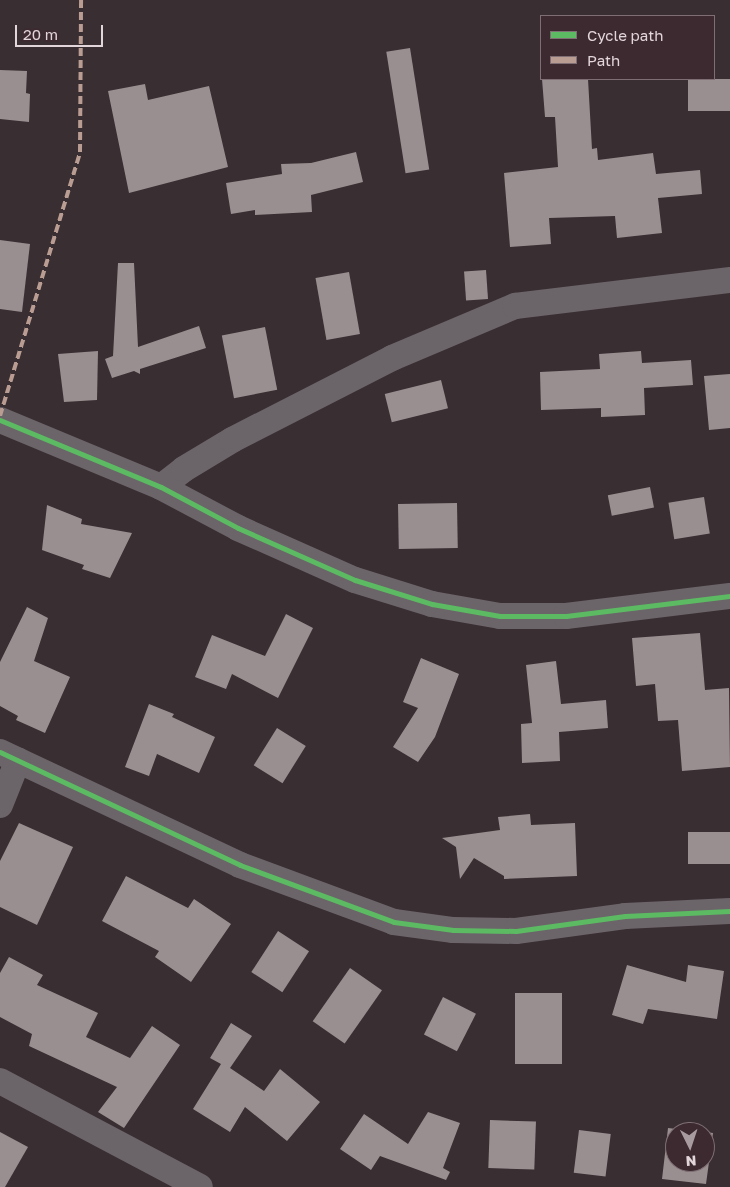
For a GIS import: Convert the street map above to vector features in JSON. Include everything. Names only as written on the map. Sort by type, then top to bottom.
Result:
[{"type":"street","points":[[161,487],[184,469],[232,440],[392,358],[515,306],[730,280]]},
{"type":"street","points":[[0,420],[161,487],[238,528],[354,580],[432,604],[500,616],[566,616],[730,596]]},
{"type":"street","points":[[0,805],[9,756],[240,865],[394,922],[453,930],[516,931],[625,916],[730,911]]},
{"type":"street","points":[[0,1081],[200,1187]]},
{"type":"building","points":[[410,48],[429,169],[406,173],[386,52]]},
{"type":"building","points":[[0,70],[27,71],[26,93],[30,94],[29,122],[0,119]]},
{"type":"building","points":[[730,79],[730,111],[688,111],[688,80]]},
{"type":"building","points":[[542,80],[588,80],[592,149],[597,148],[598,160],[653,153],[656,174],[700,170],[702,194],[658,198],[662,233],[617,238],[615,216],[549,218],[551,244],[510,247],[504,173],[558,167],[555,117],[545,117]]},
{"type":"building","points":[[145,84],[148,100],[209,86],[228,167],[129,193],[108,91]]},
{"type":"building","points":[[356,152],[363,182],[311,195],[312,212],[255,215],[255,210],[231,214],[226,183],[282,174],[281,164],[311,163]]},
{"type":"building","points":[[0,240],[30,244],[22,312],[0,309]]},
{"type":"building","points":[[118,263],[134,263],[138,347],[199,326],[206,348],[140,369],[140,374],[134,371],[112,378],[105,359],[113,356]]},
{"type":"building","points":[[486,270],[488,299],[466,300],[464,272]]},
{"type":"building","points":[[349,272],[360,334],[326,340],[316,278]]},
{"type":"building","points":[[265,327],[277,390],[234,398],[222,335]]},
{"type":"building","points":[[98,351],[97,400],[64,402],[58,354]]},
{"type":"building","points":[[641,351],[642,363],[691,360],[693,385],[644,388],[645,415],[601,417],[601,408],[541,410],[540,372],[600,369],[599,354]]},
{"type":"building","points":[[730,374],[730,428],[709,430],[704,376]]},
{"type":"building","points":[[441,380],[448,408],[392,422],[385,394]]},
{"type":"building","points":[[650,487],[654,508],[612,516],[608,495]]},
{"type":"building","points":[[704,497],[710,534],[674,539],[668,503]]},
{"type":"building","points":[[457,503],[458,548],[399,549],[398,504]]},
{"type":"building","points":[[47,505],[82,519],[81,524],[132,533],[110,578],[82,569],[84,565],[42,550]]},
{"type":"building","points":[[27,607],[48,618],[34,661],[70,677],[45,733],[16,720],[18,716],[0,706],[0,662]]},
{"type":"building","points":[[286,614],[313,628],[278,698],[232,674],[226,689],[195,677],[212,635],[265,656]]},
{"type":"building","points":[[700,633],[705,690],[729,688],[730,767],[682,771],[678,720],[658,721],[655,684],[636,686],[632,638]]},
{"type":"building","points":[[421,658],[459,674],[435,737],[418,762],[393,747],[418,708],[403,702]]},
{"type":"building","points":[[556,661],[561,704],[606,700],[608,728],[559,732],[560,761],[522,763],[521,724],[532,723],[526,665]]},
{"type":"building","points":[[149,704],[174,714],[172,717],[215,737],[199,773],[157,754],[149,776],[125,767]]},
{"type":"building","points":[[277,728],[306,746],[283,783],[254,765]]},
{"type":"building","points":[[530,814],[531,825],[575,823],[577,876],[504,879],[504,876],[474,858],[460,879],[456,847],[442,838],[500,830],[498,817]]},
{"type":"building","points":[[19,823],[73,847],[37,925],[0,907],[0,861]]},
{"type":"building","points":[[688,832],[730,832],[730,864],[688,864]]},
{"type":"building","points":[[126,876],[188,908],[194,899],[231,924],[191,982],[155,957],[159,951],[102,921]]},
{"type":"building","points":[[278,931],[309,951],[282,992],[251,972]]},
{"type":"building","points":[[9,957],[43,975],[37,985],[98,1013],[86,1037],[130,1058],[152,1026],[180,1045],[124,1128],[98,1112],[117,1087],[29,1046],[32,1034],[0,1017],[0,973]]},
{"type":"building","points":[[627,965],[686,982],[688,965],[724,971],[717,1019],[648,1009],[643,1024],[612,1015]]},
{"type":"building","points":[[350,968],[382,990],[345,1044],[313,1021]]},
{"type":"building","points":[[515,993],[562,993],[562,1064],[515,1064]]},
{"type":"building","points":[[443,997],[476,1014],[457,1051],[424,1034]]},
{"type":"building","points":[[231,1023],[252,1036],[230,1068],[264,1091],[280,1069],[320,1102],[287,1141],[245,1107],[230,1132],[193,1109],[221,1064],[210,1058]]},
{"type":"building","points":[[428,1112],[460,1123],[443,1168],[450,1172],[446,1180],[380,1156],[371,1170],[340,1149],[364,1114],[408,1144]]},
{"type":"building","points":[[490,1120],[536,1122],[534,1170],[488,1168]]},
{"type":"building","points":[[579,1130],[611,1134],[606,1177],[574,1173]]},
{"type":"building","points":[[0,1132],[28,1147],[5,1187],[0,1187]]},
{"type":"building","points":[[665,1154],[665,1172],[708,1172],[706,1184],[662,1179]]},
{"type":"marked path","points":[[0,416],[80,152],[81,0]]},
{"type":"cycle path","points":[[0,420],[161,487],[238,528],[355,580],[432,604],[500,616],[566,616],[730,596]]},
{"type":"cycle path","points":[[0,752],[240,865],[394,922],[453,930],[516,931],[625,916],[730,911]]}]
